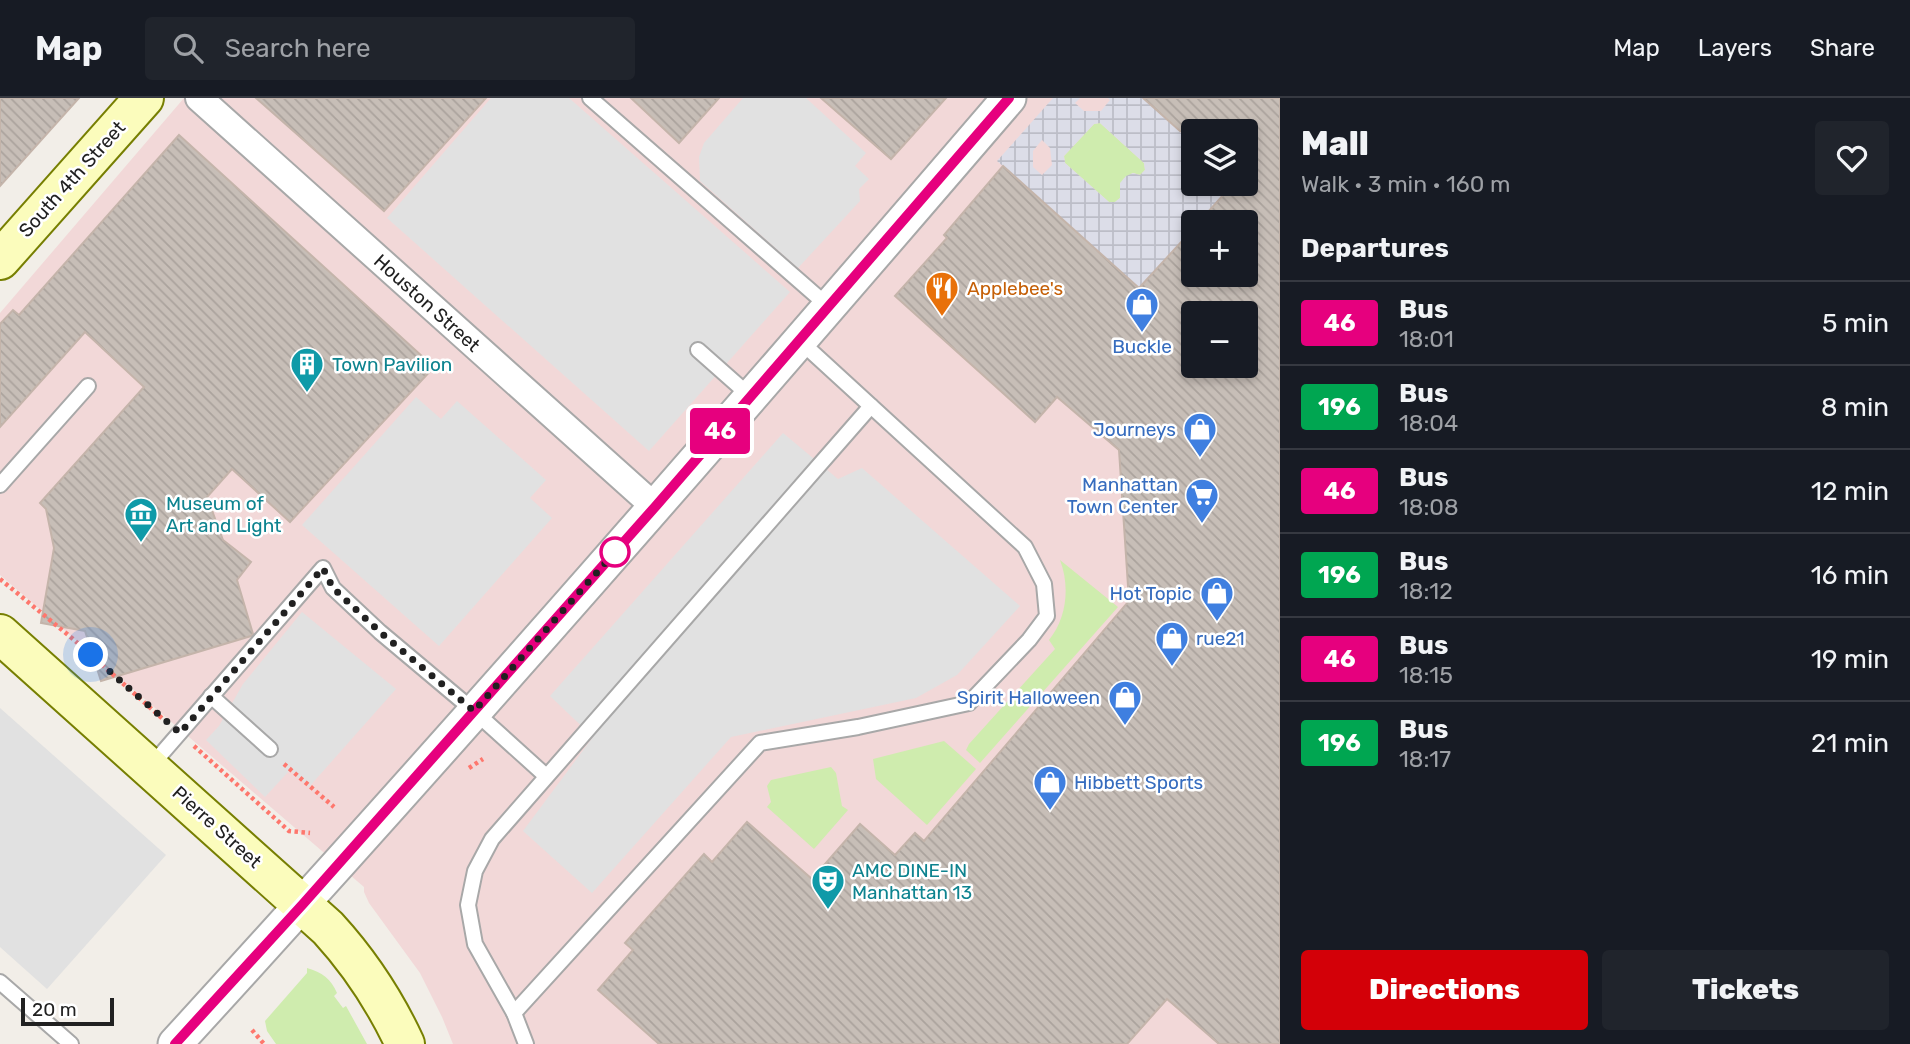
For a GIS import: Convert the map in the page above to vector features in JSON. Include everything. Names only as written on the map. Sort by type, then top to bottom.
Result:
[{"type":"main road","name":"South 4th Street","points":[[0,260],[144,98]]},
{"type":"main road","name":"Pierre Street","points":[[0,634],[303,904],[355,958],[391,1013],[405,1044]]},
{"type":"street","name":"Houston Street","points":[[199,98],[655,507]]},
{"type":"street","points":[[175,1044],[303,904],[655,507],[1009,98]]},
{"type":"lane","points":[[590,98],[828,306]]},
{"type":"lane","points":[[514,1013],[761,743],[969,703],[1029,640],[1047,616],[1044,584],[1025,547],[799,340]]},
{"type":"lane","points":[[698,350],[750,397]]},
{"type":"lane","points":[[0,485],[88,386]]},
{"type":"lane","points":[[526,1044],[514,1013],[475,944],[468,905],[475,871],[492,838],[871,406]]},
{"type":"lane","points":[[150,767],[323,568],[333,588],[380,632],[546,776]]},
{"type":"lane","points":[[211,696],[270,749]]},
{"type":"lane","points":[[0,982],[71,1044]]},
{"type":"path","points":[[0,579],[73,639],[289,831],[310,833]]},
{"type":"path","points":[[281,762],[334,807]]},
{"type":"path","points":[[252,1030],[264,1044]]},
{"type":"shaded area","points":[[184,98],[1280,98],[1280,1044],[453,1044],[420,973],[369,903],[364,887],[0,575],[0,313]]},
{"type":"shaded area","points":[[491,98],[569,98],[790,292],[649,451],[387,218]]},
{"type":"shaded area","points":[[743,98],[806,98],[866,153],[855,166],[869,179],[859,189],[860,201],[798,268],[700,181],[699,157],[704,143]]},
{"type":"shaded area","points":[[1053,98],[1080,98],[1075,103],[1084,111],[1101,111],[1110,100],[1108,98],[1143,98],[1181,133],[1181,196],[1229,196],[1220,198],[1210,210],[1181,210],[1181,242],[1155,271],[1151,299],[997,161]],"holes":[[[1100,123],[1144,163],[1145,170],[1140,175],[1133,173],[1120,183],[1120,198],[1109,202],[1065,163],[1064,156],[1094,124]],[[1042,140],[1050,148],[1052,165],[1042,175],[1033,167],[1033,151]]]},
{"type":"shaded area","points":[[416,397],[441,419],[457,401],[546,480],[530,498],[552,518],[439,646],[302,525]]},
{"type":"shaded area","points":[[783,433],[838,479],[862,468],[1020,606],[957,675],[916,698],[731,737],[592,893],[523,831],[593,737],[550,696]]},
{"type":"shaded area","points":[[302,612],[396,689],[309,787],[290,770],[265,797],[206,740],[219,726],[243,684]]},
{"type":"shaded area","points":[[0,708],[166,855],[47,989],[0,947]]},
{"type":"green space","points":[[1100,123],[1144,163],[1145,170],[1140,175],[1133,173],[1123,179],[1120,198],[1115,202],[1109,202],[1065,163],[1064,156],[1094,124]]},
{"type":"green space","points":[[1060,560],[1118,607],[980,763],[966,750],[969,744],[1055,649],[1049,640],[1060,622],[1066,591]]},
{"type":"green space","points":[[944,741],[976,769],[927,825],[876,779],[873,759]]},
{"type":"green space","points":[[831,767],[836,773],[842,806],[848,810],[814,849],[767,807],[771,802],[767,786],[771,780]]},
{"type":"green space","points":[[307,968],[329,980],[337,993],[334,996],[343,1008],[346,1006],[367,1044],[276,1044],[267,1031],[265,1021],[307,973]]},
{"type":"building","points":[[0,98],[79,98],[0,186]]},
{"type":"building","points":[[256,98],[486,98],[384,211]]},
{"type":"building","points":[[631,98],[719,98],[679,143]]},
{"type":"building","points":[[821,98],[946,98],[891,159]]},
{"type":"building","name":"Manhattan Town Center","points":[[1143,98],[1280,98],[1280,1044],[1219,1044],[1167,999],[1127,1044],[659,1044],[598,990],[633,950],[625,943],[704,854],[712,862],[747,822],[812,879],[860,824],[895,855],[915,833],[924,841],[1129,601],[1119,450],[1057,397],[1035,422],[895,296],[947,238],[944,235],[1003,166],[1139,288],[1181,242],[1181,287],[1258,287],[1258,210],[1210,210],[1222,196],[1258,196],[1258,119],[1181,119],[1181,131]]},
{"type":"building","points":[[179,135],[434,367],[290,522],[232,469],[207,497],[223,540],[251,562],[237,580],[253,634],[251,636],[101,681],[85,631],[41,623],[54,548],[46,509],[40,503],[144,387],[85,332],[0,427],[0,324],[13,310],[19,315]]},
{"type":"bus line","name":"46","points":[[175,1044],[303,904],[655,507],[1009,98]]},
{"type":"place","name":"Applebee's","points":[[942,318]]},
{"type":"place","name":"Buckle","points":[[1142,334]]},
{"type":"place","name":"Town Pavilion","points":[[307,394]]},
{"type":"place","name":"Journeys","points":[[1200,459]]},
{"type":"place","name":"Manhattan Town Center","points":[[1202,525]]},
{"type":"place","name":"Museum of Art and Light","points":[[141,544]]},
{"type":"place","name":"Hot Topic","points":[[1217,623]]},
{"type":"place","name":"rue21","points":[[1172,668]]},
{"type":"place","name":"Spirit Halloween","points":[[1125,727]]},
{"type":"place","name":"Hibbett Sports","points":[[1050,812]]},
{"type":"place","name":"AMC DINE-IN Manhattan 13","points":[[828,911]]},
{"type":"route","points":[[91,655],[180,733],[323,568],[333,588],[380,632],[474,711],[615,552]]}]
